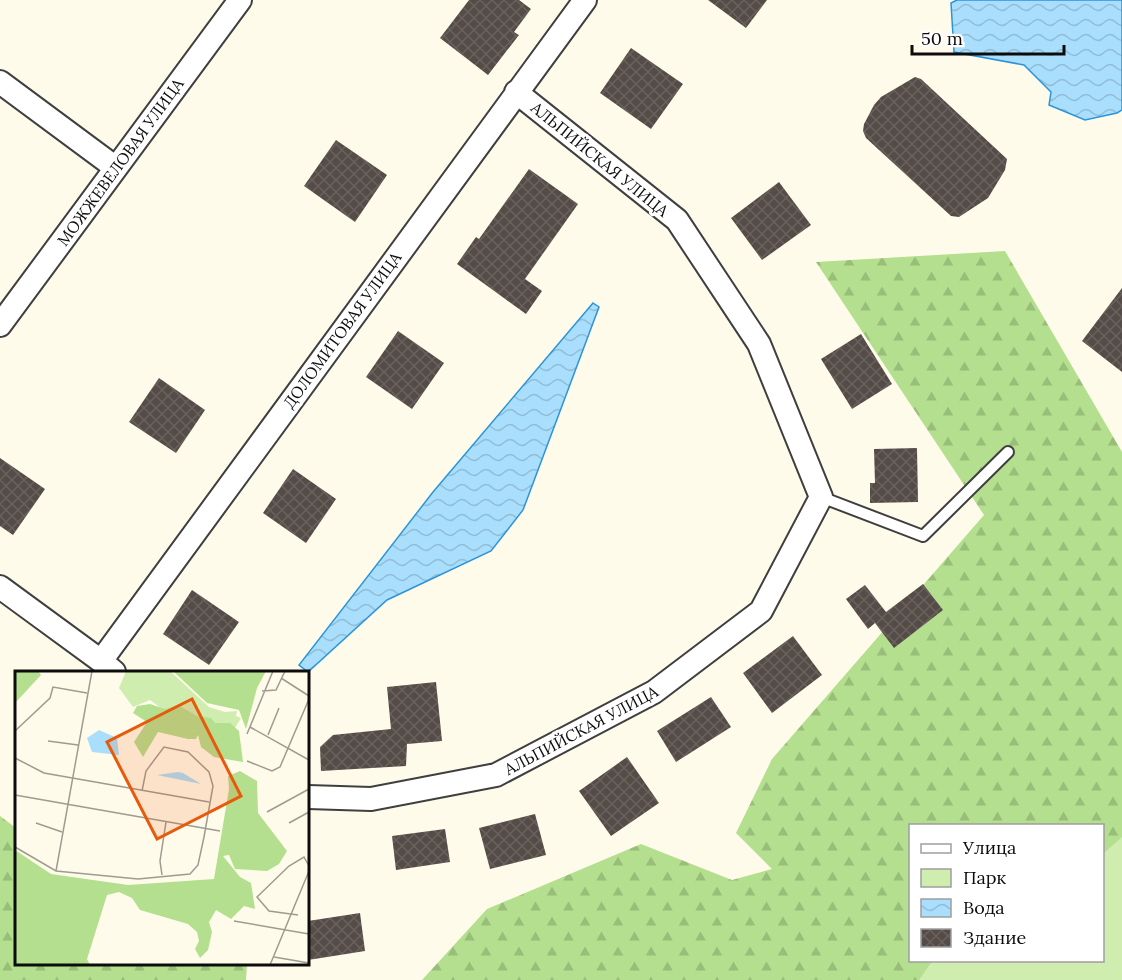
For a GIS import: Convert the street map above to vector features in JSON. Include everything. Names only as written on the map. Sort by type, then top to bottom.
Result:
[{"type":"street","name":"МОЖЖЕВЕЛОВАЯ УЛИЦА","points":[[0,325],[240,0]]},
{"type":"street","name":"ДОЛОМИТОВАЯ УЛИЦА","points":[[107,667],[516,92],[585,0]]},
{"type":"street","points":[[0,82],[116,168]]},
{"type":"street","name":"АЛЬПИЙСКАЯ УЛИЦА","points":[[309,797],[371,799],[496,775],[654,692],[761,611],[821,497],[759,344],[677,220],[516,92]]},
{"type":"street","points":[[0,587],[107,667]]},
{"type":"lane","points":[[821,497],[923,536],[1008,452]]},
{"type":"green space","points":[[1005,251],[1122,452],[1122,837],[1104,853],[1104,824],[909,824],[909,962],[931,962],[919,980],[422,980],[487,909],[641,844],[732,880],[772,869],[736,833],[772,759],[984,515],[816,262]]},
{"type":"green space","points":[[1122,757],[1122,980],[894,980],[915,962],[1104,962],[1103,824]]},
{"type":"green space","points":[[0,816],[15,827],[15,965],[247,965],[246,980],[0,980]]},
{"type":"water","points":[[957,0],[1122,0],[1122,110],[1085,120],[1049,105],[1051,92],[1024,65],[954,52],[951,3]]},
{"type":"water","points":[[593,303],[599,307],[523,510],[491,551],[387,600],[307,671],[299,665],[433,492]]},
{"type":"building","points":[[469,0],[519,0],[531,9],[514,32],[519,35],[488,75],[440,38]]},
{"type":"building","points":[[708,0],[767,0],[746,28]]},
{"type":"building","points":[[631,48],[683,84],[651,129],[600,93]]},
{"type":"building","points":[[915,77],[921,79],[1007,159],[1005,170],[988,198],[959,217],[951,216],[866,138],[863,131],[864,124],[874,105],[881,97]]},
{"type":"building","points":[[336,140],[387,175],[355,222],[304,186]]},
{"type":"building","points":[[529,169],[578,204],[525,279],[542,291],[526,314],[457,264],[476,237],[479,239]]},
{"type":"building","points":[[779,182],[811,225],[762,260],[731,218]]},
{"type":"building","points":[[1122,288],[1122,372],[1082,341]]},
{"type":"building","points":[[398,331],[444,363],[412,409],[366,377]]},
{"type":"building","points":[[861,334],[892,384],[852,409],[821,359]]},
{"type":"building","points":[[159,378],[205,410],[176,453],[129,422]]},
{"type":"building","points":[[917,448],[918,502],[870,503],[870,483],[875,483],[874,449]]},
{"type":"building","points":[[0,458],[45,489],[13,535],[0,526]]},
{"type":"building","points":[[293,469],[336,499],[306,543],[263,513]]},
{"type":"building","points":[[923,584],[943,610],[894,648],[875,623],[868,629],[846,599],[865,585],[886,612]]},
{"type":"building","points":[[192,590],[239,622],[209,665],[163,634]]},
{"type":"building","points":[[793,636],[822,675],[772,713],[743,673]]},
{"type":"building","points":[[436,682],[442,741],[407,744],[406,766],[321,771],[320,747],[333,735],[391,729],[387,687]]},
{"type":"building","points":[[711,697],[731,727],[676,762],[657,731]]},
{"type":"building","points":[[627,757],[659,803],[611,836],[579,791]]},
{"type":"building","points":[[535,814],[546,855],[490,869],[479,828]]},
{"type":"building","points":[[445,829],[450,862],[396,870],[392,836]]},
{"type":"building","points":[[360,913],[365,951],[309,960],[309,921]]}]
